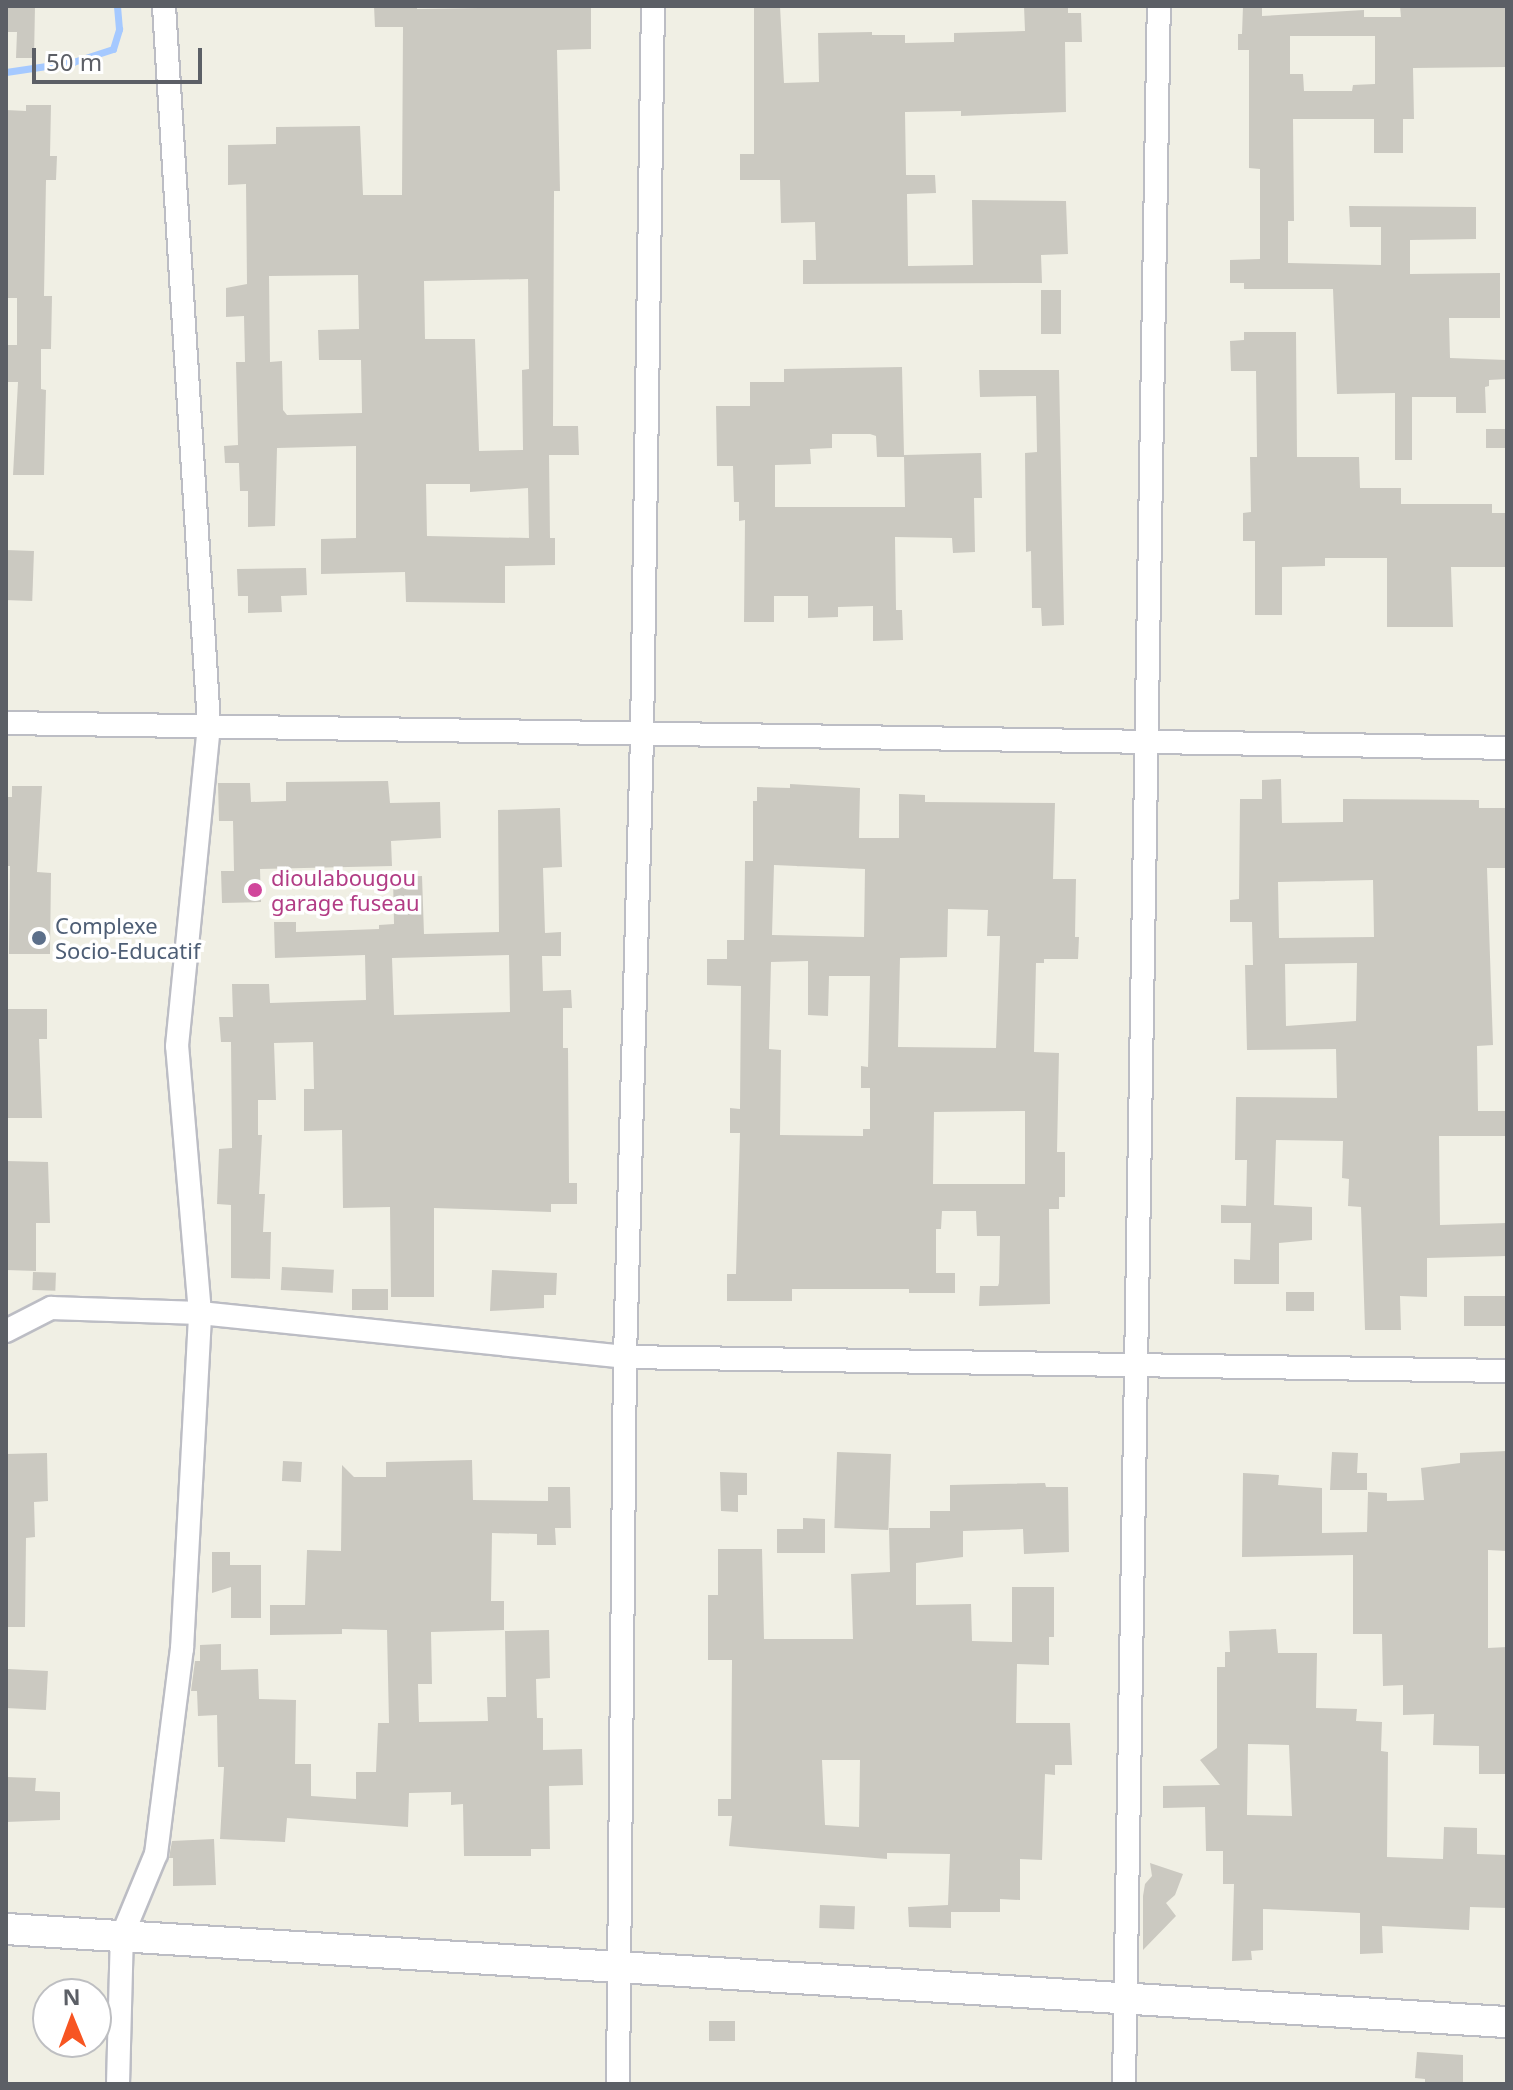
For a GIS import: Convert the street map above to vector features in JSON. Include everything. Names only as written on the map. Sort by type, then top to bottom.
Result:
[{"type":"main road","points":[[6,1929],[1507,2022]]},
{"type":"street","points":[[118,2084],[122,1936],[156,1854],[182,1649],[200,1313],[177,1046],[209,724],[164,6]]},
{"type":"street","points":[[618,2084],[625,1357],[642,735],[653,6]]},
{"type":"street","points":[[1124,2084],[1159,6]]},
{"type":"street","points":[[6,723],[1507,748]]},
{"type":"street","points":[[6,1331],[51,1308],[200,1313],[625,1357],[1507,1371]]},
{"type":"building","points":[[6,6],[35,6],[34,58],[16,58],[17,32],[6,32]]},
{"type":"building","points":[[374,6],[417,6],[417,9],[591,6],[591,49],[557,50],[560,191],[554,191],[553,426],[578,426],[579,455],[549,455],[550,538],[555,538],[555,565],[505,566],[505,603],[406,602],[405,572],[321,574],[321,539],[356,538],[356,446],[277,448],[275,526],[248,527],[248,491],[240,491],[239,463],[225,463],[224,446],[238,445],[236,362],[245,362],[244,316],[226,317],[226,288],[247,284],[246,184],[228,185],[228,145],[276,144],[276,127],[360,126],[363,195],[402,195],[403,27],[375,27]],"holes":[[[358,275],[359,329],[318,330],[319,360],[361,360],[362,413],[287,415],[283,410],[282,361],[270,362],[269,276]],[[528,279],[529,369],[522,370],[523,450],[479,451],[475,339],[425,339],[424,281]],[[426,484],[470,484],[470,492],[528,488],[529,538],[427,536]]]},
{"type":"building","points":[[754,6],[780,6],[784,83],[819,82],[818,33],[872,32],[872,35],[905,35],[905,43],[954,42],[954,33],[1025,31],[1024,6],[1068,6],[1068,13],[1081,13],[1082,42],[1065,42],[1066,112],[961,116],[961,111],[905,112],[906,175],[935,175],[936,193],[907,194],[908,266],[973,265],[972,200],[1066,201],[1068,254],[1041,255],[1042,283],[803,284],[803,260],[816,260],[815,222],[781,223],[780,180],[740,180],[740,154],[754,154]]},
{"type":"building","points":[[1243,6],[1262,6],[1262,16],[1364,10],[1364,17],[1401,17],[1400,6],[1507,6],[1507,67],[1413,68],[1414,119],[1403,119],[1403,153],[1374,153],[1374,119],[1293,119],[1294,221],[1288,221],[1288,263],[1381,265],[1381,227],[1350,227],[1349,206],[1476,207],[1476,239],[1410,240],[1410,274],[1500,273],[1500,318],[1449,318],[1450,358],[1507,360],[1507,379],[1489,380],[1489,386],[1485,387],[1486,413],[1456,413],[1456,397],[1412,397],[1412,460],[1395,460],[1395,393],[1337,394],[1333,289],[1244,289],[1244,283],[1230,283],[1230,260],[1260,259],[1260,169],[1249,168],[1249,50],[1238,50],[1238,34],[1242,34]],"holes":[[[1290,36],[1375,36],[1375,84],[1353,85],[1352,91],[1304,91],[1303,74],[1290,74]]]},
{"type":"building","points":[[26,105],[51,105],[50,156],[57,156],[56,180],[46,180],[44,296],[52,296],[51,349],[41,349],[41,389],[46,390],[44,475],[13,475],[18,382],[6,382],[6,345],[17,345],[17,298],[8,298],[6,110],[26,111]]},
{"type":"building","points":[[1041,290],[1061,290],[1061,334],[1041,334]]},
{"type":"building","points":[[1244,332],[1296,332],[1297,457],[1359,457],[1360,488],[1401,488],[1401,504],[1492,504],[1492,513],[1507,513],[1507,567],[1451,567],[1453,627],[1387,627],[1387,558],[1325,558],[1325,566],[1282,567],[1282,615],[1255,615],[1255,541],[1243,541],[1243,513],[1251,512],[1250,457],[1257,457],[1256,371],[1231,371],[1230,341],[1244,340]]},
{"type":"building","points":[[902,367],[904,455],[981,453],[982,498],[974,498],[975,552],[953,553],[952,538],[895,537],[896,610],[902,610],[903,640],[873,641],[873,606],[838,607],[838,617],[808,618],[808,596],[774,596],[774,622],[744,622],[745,520],[739,521],[739,502],[734,502],[733,466],[717,466],[716,406],[750,406],[750,382],[784,382],[784,369]],"holes":[[[832,434],[876,436],[877,457],[904,457],[905,507],[775,507],[775,465],[811,464],[810,449],[832,448]]]},
{"type":"building","points":[[979,370],[1059,370],[1064,625],[1042,626],[1041,608],[1032,608],[1031,551],[1026,552],[1025,453],[1037,452],[1036,396],[980,397]]},
{"type":"building","points":[[1486,429],[1507,429],[1507,448],[1486,448]]},
{"type":"building","points":[[6,550],[34,551],[32,601],[6,600]]},
{"type":"building","points":[[306,568],[307,595],[281,596],[282,612],[248,613],[248,596],[238,596],[237,569]]},
{"type":"building","points":[[1281,779],[1282,823],[1343,822],[1343,799],[1479,800],[1479,808],[1507,808],[1507,868],[1487,868],[1493,1045],[1477,1046],[1478,1111],[1507,1111],[1507,1136],[1439,1136],[1440,1225],[1507,1223],[1507,1256],[1427,1258],[1427,1297],[1400,1296],[1401,1330],[1365,1330],[1361,1207],[1348,1206],[1349,1179],[1342,1178],[1343,1141],[1276,1140],[1274,1205],[1312,1207],[1312,1240],[1279,1243],[1279,1284],[1234,1284],[1234,1259],[1250,1260],[1251,1223],[1221,1223],[1221,1205],[1246,1206],[1247,1160],[1235,1160],[1236,1097],[1337,1098],[1336,1049],[1247,1050],[1245,965],[1253,965],[1252,922],[1230,922],[1230,900],[1239,899],[1240,799],[1262,799],[1262,780]],"holes":[[[1373,880],[1374,937],[1279,938],[1278,882]],[[1357,963],[1356,1021],[1286,1026],[1285,964]]]},
{"type":"building","points":[[388,781],[390,803],[440,802],[441,838],[391,841],[392,866],[260,869],[261,902],[222,903],[221,871],[234,871],[233,821],[219,821],[218,783],[250,783],[251,802],[286,801],[286,782]]},
{"type":"building","points":[[790,784],[860,788],[859,838],[899,838],[899,794],[925,795],[925,802],[1055,803],[1053,879],[1076,879],[1075,937],[1079,937],[1078,959],[1044,959],[1044,963],[1036,963],[1034,1052],[1059,1053],[1057,1152],[1065,1152],[1065,1197],[1059,1197],[1059,1209],[1049,1209],[1050,1304],[979,1306],[980,1286],[998,1286],[999,1283],[1000,1236],[977,1236],[976,1211],[942,1211],[941,1229],[936,1229],[936,1273],[955,1273],[955,1293],[909,1293],[909,1289],[792,1289],[792,1301],[727,1301],[727,1274],[736,1274],[740,1133],[730,1133],[730,1108],[740,1109],[741,986],[707,985],[707,959],[727,959],[727,940],[744,940],[745,861],[753,861],[753,801],[757,801],[757,787],[790,788]],"holes":[[[774,865],[865,869],[864,937],[772,935]],[[948,909],[988,910],[987,936],[1000,936],[996,1048],[898,1047],[900,958],[947,957]],[[808,961],[808,1015],[828,1016],[829,976],[870,976],[868,1067],[861,1066],[861,1088],[870,1088],[870,1129],[863,1129],[863,1136],[780,1135],[781,1050],[769,1049],[771,962]],[[1025,1111],[1025,1184],[933,1184],[934,1112]]]},
{"type":"building","points":[[12,786],[42,786],[37,872],[51,873],[50,954],[9,954],[10,866],[6,866],[6,797],[12,797]]},
{"type":"building","points":[[560,808],[562,867],[543,868],[545,933],[561,932],[561,956],[542,956],[543,991],[571,990],[572,1008],[563,1008],[563,1048],[568,1048],[569,1183],[577,1183],[577,1204],[551,1204],[551,1212],[434,1208],[434,1297],[391,1297],[390,1207],[343,1208],[342,1130],[304,1131],[304,1089],[314,1089],[313,1042],[274,1043],[276,1100],[258,1100],[258,1135],[262,1135],[259,1194],[265,1194],[263,1232],[271,1232],[270,1279],[231,1278],[231,1205],[217,1204],[219,1149],[232,1148],[231,1042],[221,1042],[219,1017],[233,1017],[232,984],[269,984],[270,1003],[366,1000],[365,955],[275,958],[274,922],[296,922],[296,932],[379,929],[379,925],[394,924],[393,877],[422,876],[424,934],[499,932],[498,810]],"holes":[[[509,955],[510,1012],[394,1015],[392,958]]]},
{"type":"building","points":[[6,1009],[47,1009],[47,1039],[39,1039],[42,1118],[6,1118]]},
{"type":"building","points":[[6,1161],[48,1162],[50,1223],[36,1223],[36,1271],[6,1270]]},
{"type":"building","points":[[282,1267],[334,1270],[333,1293],[281,1290]]},
{"type":"building","points":[[492,1270],[557,1273],[556,1295],[544,1295],[544,1308],[490,1311]]},
{"type":"building","points":[[33,1272],[56,1273],[55,1291],[32,1290]]},
{"type":"building","points":[[352,1289],[388,1289],[388,1310],[352,1310]]},
{"type":"building","points":[[1286,1292],[1314,1292],[1314,1311],[1286,1311]]},
{"type":"building","points":[[1464,1296],[1507,1296],[1507,1326],[1464,1326]]},
{"type":"building","points":[[1507,1451],[1507,1551],[1488,1550],[1488,1648],[1507,1647],[1507,1774],[1479,1774],[1479,1746],[1433,1745],[1434,1714],[1403,1715],[1403,1685],[1383,1686],[1382,1634],[1353,1634],[1353,1555],[1242,1557],[1243,1473],[1279,1475],[1278,1485],[1322,1488],[1322,1533],[1367,1532],[1368,1492],[1387,1493],[1387,1501],[1424,1500],[1421,1468],[1460,1463],[1460,1453]]},
{"type":"building","points":[[837,1452],[891,1454],[888,1530],[834,1528]]},
{"type":"building","points":[[1332,1452],[1358,1453],[1357,1473],[1367,1473],[1367,1490],[1330,1490]]},
{"type":"building","points":[[47,1453],[48,1501],[34,1502],[35,1537],[26,1538],[25,1627],[6,1627],[6,1454]]},
{"type":"building","points":[[472,1460],[473,1500],[548,1501],[548,1487],[570,1487],[571,1528],[555,1528],[556,1545],[537,1545],[537,1534],[492,1533],[491,1601],[504,1601],[504,1630],[431,1632],[432,1684],[418,1684],[419,1722],[488,1721],[487,1697],[506,1697],[505,1631],[549,1630],[550,1678],[536,1679],[537,1718],[543,1718],[543,1750],[582,1749],[583,1785],[549,1786],[550,1849],[531,1849],[531,1856],[464,1856],[463,1804],[451,1805],[451,1792],[409,1793],[408,1827],[287,1818],[285,1842],[220,1839],[224,1767],[218,1767],[217,1715],[198,1716],[197,1691],[191,1691],[195,1661],[200,1661],[200,1645],[221,1644],[221,1670],[258,1669],[259,1699],[296,1700],[295,1764],[311,1764],[311,1796],[356,1799],[356,1772],[376,1772],[378,1723],[389,1723],[387,1630],[342,1629],[342,1634],[270,1635],[270,1605],[305,1605],[307,1550],[341,1551],[342,1465],[354,1477],[386,1477],[386,1462]]},
{"type":"building","points":[[283,1461],[302,1462],[301,1482],[282,1481]]},
{"type":"building","points":[[720,1472],[747,1473],[747,1495],[738,1495],[738,1512],[721,1511]]},
{"type":"building","points":[[1045,1483],[1046,1487],[1068,1487],[1069,1552],[1024,1554],[1023,1529],[963,1531],[963,1557],[916,1563],[916,1605],[971,1604],[972,1641],[1012,1642],[1012,1587],[1054,1587],[1054,1637],[1049,1637],[1049,1665],[1017,1664],[1016,1723],[1070,1723],[1072,1765],[1055,1765],[1055,1775],[1045,1774],[1042,1860],[1020,1859],[1020,1900],[1000,1899],[1000,1912],[951,1912],[951,1928],[909,1927],[908,1907],[948,1905],[950,1854],[887,1853],[887,1859],[729,1846],[732,1816],[718,1816],[718,1799],[731,1799],[732,1660],[708,1660],[708,1595],[718,1595],[718,1549],[762,1549],[764,1639],[853,1639],[851,1574],[890,1572],[889,1528],[930,1528],[930,1511],[950,1511],[950,1485]],"holes":[[[822,1760],[860,1760],[859,1827],[825,1825]]]},
{"type":"building","points":[[803,1518],[825,1519],[825,1553],[777,1553],[777,1529],[803,1529]]},
{"type":"building","points":[[212,1552],[230,1552],[230,1565],[261,1565],[261,1618],[231,1618],[231,1587],[212,1593]]},
{"type":"building","points":[[1276,1629],[1278,1653],[1317,1653],[1316,1708],[1357,1709],[1356,1721],[1382,1722],[1381,1751],[1388,1752],[1387,1857],[1443,1859],[1444,1827],[1477,1828],[1477,1854],[1507,1855],[1507,1908],[1470,1907],[1469,1930],[1382,1926],[1383,1953],[1360,1954],[1360,1913],[1263,1909],[1263,1950],[1251,1951],[1252,1960],[1232,1961],[1234,1884],[1223,1884],[1223,1851],[1206,1851],[1205,1807],[1163,1808],[1163,1786],[1220,1785],[1200,1760],[1217,1748],[1217,1667],[1225,1667],[1225,1652],[1230,1652],[1229,1631]],"holes":[[[1248,1744],[1289,1745],[1292,1816],[1247,1815]]]},
{"type":"building","points":[[8,1669],[48,1671],[46,1710],[6,1708]]},
{"type":"building","points":[[6,1777],[36,1778],[35,1791],[60,1792],[60,1820],[6,1822]]},
{"type":"building","points":[[214,1839],[216,1885],[173,1886],[173,1858],[169,1858],[172,1841]]},
{"type":"building","points":[[1150,1863],[1183,1874],[1175,1895],[1166,1903],[1176,1916],[1143,1950],[1143,1896],[1145,1884],[1152,1876]]},
{"type":"building","points":[[820,1905],[855,1906],[854,1929],[819,1928]]},
{"type":"building","points":[[709,2021],[735,2021],[735,2041],[709,2041]]},
{"type":"building","points":[[1417,2052],[1463,2055],[1463,2084],[1425,2084],[1425,2079],[1415,2078]]},
{"type":"waterway","points":[[6,72],[73,62],[113,49],[119,29],[117,6]]},
{"type":"place","name":"dioulabougou garage fuseau","points":[[255,890]]},
{"type":"place","name":"Complexe Socio-Educatif","points":[[39,938]]}]
